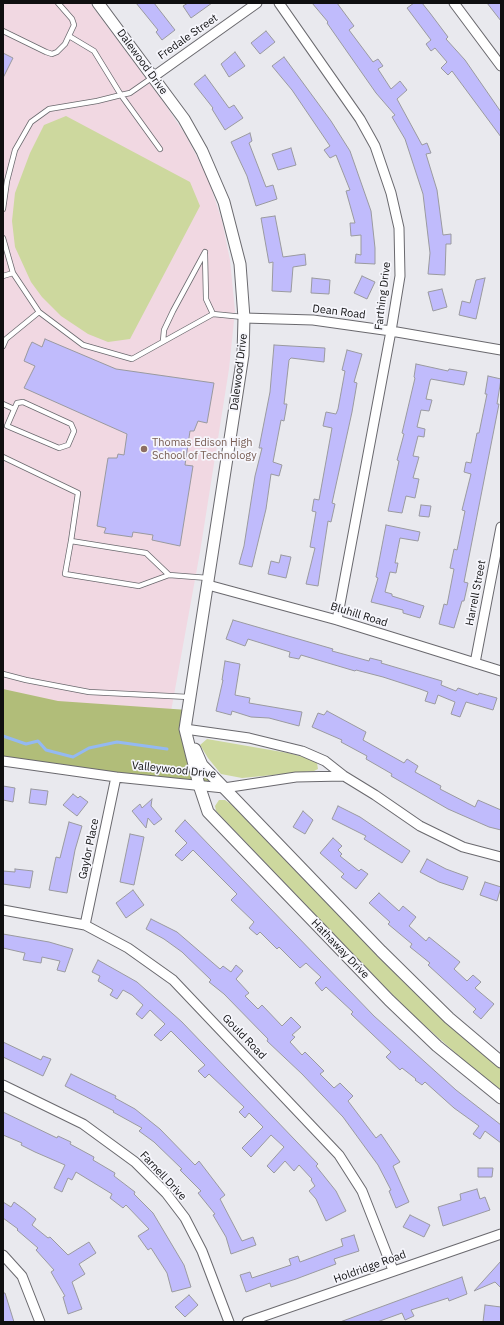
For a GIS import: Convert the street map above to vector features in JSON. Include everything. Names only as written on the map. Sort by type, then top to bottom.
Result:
[{"type":"street","name":"Dalewood Drive","points":[[98,3],[186,122],[202,150],[224,202],[240,264],[244,318],[242,359],[185,729],[199,785]]},
{"type":"street","name":"Fredale Street","points":[[153,77],[257,3]]},
{"type":"street","name":"Farthing Drive","points":[[279,3],[360,119],[375,146],[391,193],[399,228],[400,276],[337,620]]},
{"type":"street","points":[[454,3],[501,66]]},
{"type":"street","name":"Dean Road","points":[[244,318],[313,320],[391,331],[501,350]]},
{"type":"street","name":"Harrell Street","points":[[475,663],[501,527]]},
{"type":"street","name":"Bluhill Road","points":[[208,581],[501,671]]},
{"type":"street","points":[[185,729],[249,738],[302,751],[325,761],[344,776],[420,826],[463,847],[501,858]]},
{"type":"street","points":[[185,729],[202,765],[449,1018],[501,1062]]},
{"type":"street","name":"Valleywood Drive","points":[[3,761],[116,777],[224,788],[296,777],[344,776]]},
{"type":"street","name":"Gaylor Place","points":[[85,926],[116,777]]},
{"type":"street","name":"Hathaway Drive","points":[[199,785],[208,812],[389,1000],[437,1046],[501,1098]]},
{"type":"street","name":"Gould Road","points":[[3,910],[85,926],[128,948],[173,980],[318,1130],[340,1155],[362,1191],[392,1270]]},
{"type":"street","name":"Farnell Drive","points":[[3,1085],[83,1124],[135,1162],[166,1193],[185,1218],[202,1251],[229,1322]]},
{"type":"street","name":"Holdridge Road","points":[[247,1322],[352,1286],[392,1270],[501,1234]]},
{"type":"street","points":[[3,1255],[22,1276],[40,1322]]},
{"type":"lane","points":[[3,31],[52,54],[61,50],[74,25],[72,19],[58,3]]},
{"type":"lane","points":[[68,36],[94,51],[121,95],[160,149]]},
{"type":"lane","points":[[3,209],[7,181],[15,150],[31,122],[49,109],[97,101],[130,93],[153,77]]},
{"type":"lane","points":[[3,238],[12,273],[39,312],[83,345],[132,359],[213,314],[244,318]]},
{"type":"lane","points":[[163,341],[164,330],[205,252],[206,299],[213,314]]},
{"type":"lane","points":[[3,276],[12,273]]},
{"type":"lane","points":[[3,346],[6,339],[39,312]]},
{"type":"lane","points":[[23,402],[71,424],[74,431],[68,445],[59,448],[7,426],[14,409],[17,403],[23,402]]},
{"type":"lane","points":[[3,404],[14,409]]},
{"type":"lane","points":[[3,457],[78,493],[65,574],[139,586],[169,575],[208,581]]},
{"type":"lane","points":[[71,541],[146,553],[169,575]]},
{"type":"lane","points":[[3,674],[89,692],[190,697]]},
{"type":"shaded area","points":[[3,3],[90,3],[162,100],[185,134],[208,178],[222,221],[230,260],[235,311],[229,369],[200,552],[170,717],[3,716]]},
{"type":"green space","points":[[66,116],[190,182],[200,206],[130,339],[108,342],[88,334],[61,316],[42,297],[31,282],[15,247],[12,221],[15,193],[30,153],[44,125]]},
{"type":"green space","points":[[3,689],[58,701],[188,710],[185,729],[202,765],[224,788],[3,761]]},
{"type":"green space","points":[[207,739],[288,753],[311,759],[317,763],[318,769],[314,771],[242,778],[221,774],[200,745]]},
{"type":"green space","points":[[219,800],[225,800],[232,805],[434,1011],[501,1069],[501,1090],[468,1064],[415,1017],[376,978],[216,811],[215,806]]},
{"type":"building","points":[[136,3],[154,3],[175,30],[162,40],[156,32],[158,30]]},
{"type":"building","points":[[188,3],[212,3],[191,18],[183,6]]},
{"type":"building","points":[[312,3],[337,3],[354,26],[349,30],[373,62],[378,59],[383,66],[378,69],[391,89],[400,81],[407,90],[397,99],[422,145],[427,143],[431,153],[426,154],[437,190],[443,235],[451,234],[451,244],[446,244],[445,275],[428,274],[430,253],[423,194],[405,139],[392,117],[395,115],[376,93],[327,23],[328,22]]},
{"type":"building","points":[[414,3],[422,3],[430,13],[448,37],[446,39],[465,60],[501,112],[501,137],[452,71],[448,75],[441,68],[447,62],[435,48],[431,51],[426,44],[431,40],[407,8]]},
{"type":"building","points":[[487,3],[501,3],[501,21]]},
{"type":"building","points":[[266,31],[275,42],[260,54],[251,43]]},
{"type":"building","points":[[235,52],[245,66],[229,77],[221,64]]},
{"type":"building","points":[[3,53],[13,58],[3,78]]},
{"type":"building","points":[[284,57],[331,121],[350,151],[371,211],[375,248],[375,264],[355,263],[356,254],[361,255],[361,235],[351,236],[350,223],[355,223],[346,191],[350,190],[336,155],[330,158],[324,150],[330,146],[292,90],[272,66]]},
{"type":"building","points":[[205,75],[229,108],[234,105],[243,118],[225,130],[212,109],[213,108],[194,84]]},
{"type":"building","points":[[250,133],[252,141],[249,143],[266,187],[273,185],[277,199],[256,206],[247,176],[231,142]]},
{"type":"building","points":[[291,148],[296,165],[278,170],[272,154]]},
{"type":"building","points":[[275,216],[283,257],[305,254],[306,265],[293,267],[291,292],[272,291],[273,262],[269,263],[261,218]]},
{"type":"building","points":[[362,276],[375,282],[367,299],[354,293]]},
{"type":"building","points":[[312,278],[330,280],[329,294],[311,293]]},
{"type":"building","points":[[485,278],[476,319],[459,315],[462,301],[470,303],[476,280]]},
{"type":"building","points":[[442,289],[447,307],[433,311],[428,292]]},
{"type":"building","name":"Thomas Edison High School of Technology","points":[[45,339],[116,369],[214,383],[207,423],[198,421],[194,431],[190,431],[185,465],[193,466],[180,546],[152,540],[153,535],[133,532],[132,537],[104,533],[106,528],[97,526],[108,458],[117,458],[118,454],[124,455],[127,434],[24,388],[35,366],[24,361],[29,348],[32,342],[42,347]]},
{"type":"building","points":[[274,345],[325,348],[324,362],[291,358],[289,360],[284,404],[287,404],[284,421],[281,420],[273,462],[282,465],[279,476],[271,474],[266,509],[252,567],[239,564],[244,546],[255,476],[262,448],[259,448],[270,392]]},
{"type":"building","points":[[347,350],[362,354],[354,382],[357,383],[352,412],[332,503],[335,504],[331,522],[328,521],[318,586],[306,584],[315,548],[310,547],[316,512],[312,511],[314,499],[319,500],[332,428],[323,426],[326,412],[336,414],[338,409],[345,371],[342,370]]},
{"type":"building","points":[[416,364],[448,371],[449,369],[467,372],[464,385],[431,379],[430,381],[426,399],[432,400],[429,411],[421,410],[417,427],[425,429],[424,437],[418,436],[413,456],[419,457],[413,478],[419,479],[415,498],[406,496],[402,513],[388,511],[399,461],[397,460],[404,434],[402,433],[415,378]]},
{"type":"building","points":[[488,376],[501,379],[497,404],[499,404],[464,582],[468,583],[464,601],[462,601],[454,628],[439,624],[444,604],[447,605],[454,569],[450,568],[454,549],[457,550],[465,511],[462,510],[471,474],[464,472],[466,462],[471,463],[477,433],[479,433],[487,394],[485,394]]},
{"type":"building","points":[[421,505],[431,506],[429,517],[419,516]]},
{"type":"building","points":[[386,525],[420,532],[418,541],[400,538],[395,563],[398,563],[396,573],[390,572],[385,592],[392,594],[392,596],[424,606],[420,618],[403,613],[403,610],[371,602],[378,578],[376,577]]},
{"type":"building","points":[[281,555],[291,557],[286,578],[268,574],[271,561],[279,563]]},
{"type":"building","points":[[233,620],[333,649],[332,651],[369,661],[370,658],[382,661],[381,663],[442,681],[441,685],[456,691],[458,688],[478,695],[479,693],[497,698],[493,710],[466,702],[460,717],[451,714],[455,702],[438,695],[435,704],[425,701],[428,692],[420,689],[383,677],[355,671],[301,655],[299,659],[289,657],[290,652],[248,639],[245,646],[226,639]]},
{"type":"building","points":[[225,661],[240,664],[235,695],[250,698],[249,703],[302,712],[299,726],[269,718],[251,717],[232,711],[231,715],[216,711],[223,680]]},
{"type":"building","points":[[327,711],[366,732],[363,740],[404,763],[407,759],[418,766],[415,772],[441,786],[440,789],[475,807],[478,800],[501,810],[501,830],[489,827],[448,809],[391,776],[392,774],[366,759],[367,756],[341,742],[342,740],[312,727],[318,713],[324,715]]},
{"type":"building","points":[[3,786],[15,788],[13,802],[3,800]]},
{"type":"building","points":[[31,789],[48,791],[46,805],[29,803]]},
{"type":"building","points":[[73,794],[78,798],[80,796],[88,802],[77,816],[63,805]]},
{"type":"building","points":[[152,799],[151,806],[162,819],[154,825],[148,818],[146,828],[132,811],[140,804],[142,808]]},
{"type":"building","points":[[338,806],[360,817],[410,851],[402,863],[364,839],[366,836],[332,819]]},
{"type":"building","points":[[303,811],[313,820],[305,834],[293,827]]},
{"type":"building","points":[[185,820],[374,1016],[456,1090],[501,1125],[501,1143],[485,1131],[480,1139],[473,1134],[479,1126],[454,1108],[425,1082],[422,1085],[402,1068],[400,1070],[386,1057],[391,1052],[351,1014],[353,1012],[326,987],[322,991],[315,983],[321,977],[306,963],[300,968],[279,947],[277,949],[260,932],[257,935],[249,928],[254,922],[231,900],[237,894],[193,850],[182,861],[175,855],[187,843],[175,831]]},
{"type":"building","points":[[69,822],[82,826],[75,850],[67,893],[49,890],[56,857],[60,858]]},
{"type":"building","points":[[130,834],[144,837],[134,885],[120,882]]},
{"type":"building","points":[[333,838],[342,846],[338,850],[342,854],[340,856],[359,871],[361,869],[368,874],[356,889],[341,877],[344,874],[320,853]]},
{"type":"building","points":[[427,859],[446,869],[468,877],[463,890],[439,882],[420,872]]},
{"type":"building","points":[[15,869],[33,871],[30,888],[3,884],[3,871],[15,872]]},
{"type":"building","points":[[485,882],[501,887],[497,901],[480,895]]},
{"type":"building","points":[[133,890],[144,905],[126,918],[116,903]]},
{"type":"building","points":[[379,893],[399,911],[403,906],[416,917],[409,926],[426,941],[429,937],[460,962],[454,969],[467,981],[473,975],[481,982],[475,988],[494,1004],[481,1019],[473,1012],[476,1009],[428,965],[430,963],[410,947],[412,944],[388,924],[390,922],[369,903]]},
{"type":"building","points":[[151,919],[177,932],[220,969],[223,966],[231,972],[236,965],[243,971],[236,979],[249,993],[245,996],[258,1009],[262,1005],[282,1026],[291,1017],[301,1027],[292,1035],[295,1037],[290,1042],[302,1055],[305,1052],[324,1071],[320,1074],[334,1088],[340,1083],[353,1096],[348,1101],[376,1138],[381,1134],[400,1162],[393,1166],[409,1202],[396,1208],[389,1191],[391,1190],[378,1165],[343,1117],[302,1074],[267,1041],[268,1039],[224,994],[209,982],[211,980],[182,952],[164,939],[146,929]]},
{"type":"building","points":[[3,934],[49,942],[73,949],[65,972],[57,970],[60,961],[42,957],[41,963],[23,960],[25,953],[3,948]]},
{"type":"building","points":[[98,960],[137,982],[182,1022],[318,1164],[316,1166],[336,1191],[346,1211],[326,1221],[316,1199],[309,1191],[315,1186],[311,1180],[312,1179],[299,1165],[294,1171],[285,1161],[274,1173],[267,1166],[284,1147],[271,1135],[251,1157],[242,1148],[263,1127],[249,1113],[245,1118],[239,1112],[244,1107],[209,1074],[205,1078],[198,1071],[205,1065],[171,1031],[161,1041],[154,1035],[165,1024],[150,1010],[142,1019],[136,1014],[143,1005],[132,995],[123,990],[117,999],[110,995],[113,990],[98,981],[100,976],[92,972]]},
{"type":"building","points":[[3,1042],[41,1060],[43,1056],[51,1059],[43,1076],[3,1057]]},
{"type":"building","points":[[71,1074],[116,1096],[115,1098],[135,1109],[160,1129],[195,1165],[199,1161],[225,1195],[220,1199],[242,1241],[253,1237],[256,1245],[231,1254],[226,1237],[213,1215],[215,1214],[198,1193],[201,1191],[180,1170],[182,1169],[154,1142],[139,1131],[142,1128],[113,1112],[114,1111],[65,1086]]},
{"type":"building","points":[[3,1112],[57,1138],[58,1136],[71,1142],[70,1144],[94,1157],[93,1160],[115,1173],[114,1176],[135,1192],[134,1194],[153,1213],[184,1265],[191,1287],[172,1292],[167,1273],[151,1248],[148,1250],[138,1236],[149,1229],[126,1205],[123,1208],[110,1198],[112,1194],[76,1172],[72,1180],[68,1178],[62,1192],[54,1188],[65,1165],[35,1152],[21,1145],[22,1143],[3,1135]]},
{"type":"building","points":[[478,1168],[493,1168],[492,1177],[478,1177]]},
{"type":"building","points":[[477,1189],[480,1199],[485,1197],[490,1210],[443,1226],[438,1207],[461,1200],[460,1194]]},
{"type":"building","points":[[3,1202],[11,1207],[14,1202],[25,1210],[36,1219],[32,1225],[48,1238],[50,1237],[68,1255],[89,1242],[96,1253],[79,1264],[85,1274],[72,1282],[82,1309],[68,1314],[63,1297],[65,1296],[51,1272],[54,1270],[36,1250],[38,1248],[17,1230],[18,1229],[3,1218]]},
{"type":"building","points":[[410,1215],[430,1225],[424,1237],[403,1227]]},
{"type":"building","points":[[354,1235],[359,1251],[334,1259],[336,1264],[271,1287],[270,1283],[246,1292],[240,1275],[250,1272],[252,1278],[291,1265],[289,1259],[298,1256],[300,1262],[343,1246],[341,1239]]},
{"type":"building","points":[[501,1261],[501,1288],[495,1282],[474,1291]]},
{"type":"building","points":[[462,1277],[467,1294],[449,1301],[448,1298],[411,1310],[414,1316],[405,1320],[402,1313],[377,1322],[340,1322]]},
{"type":"building","points":[[3,1293],[5,1293],[14,1322],[3,1322]]},
{"type":"building","points":[[189,1295],[198,1305],[185,1317],[175,1307]]},
{"type":"building","points":[[485,1305],[501,1307],[501,1322],[483,1322]]},
{"type":"waterway","points":[[3,736],[26,744],[38,741],[46,750],[73,757],[89,748],[117,742],[167,749]]},
{"type":"place","name":"Thomas Edison High School of Technology","points":[[144,449]]}]
